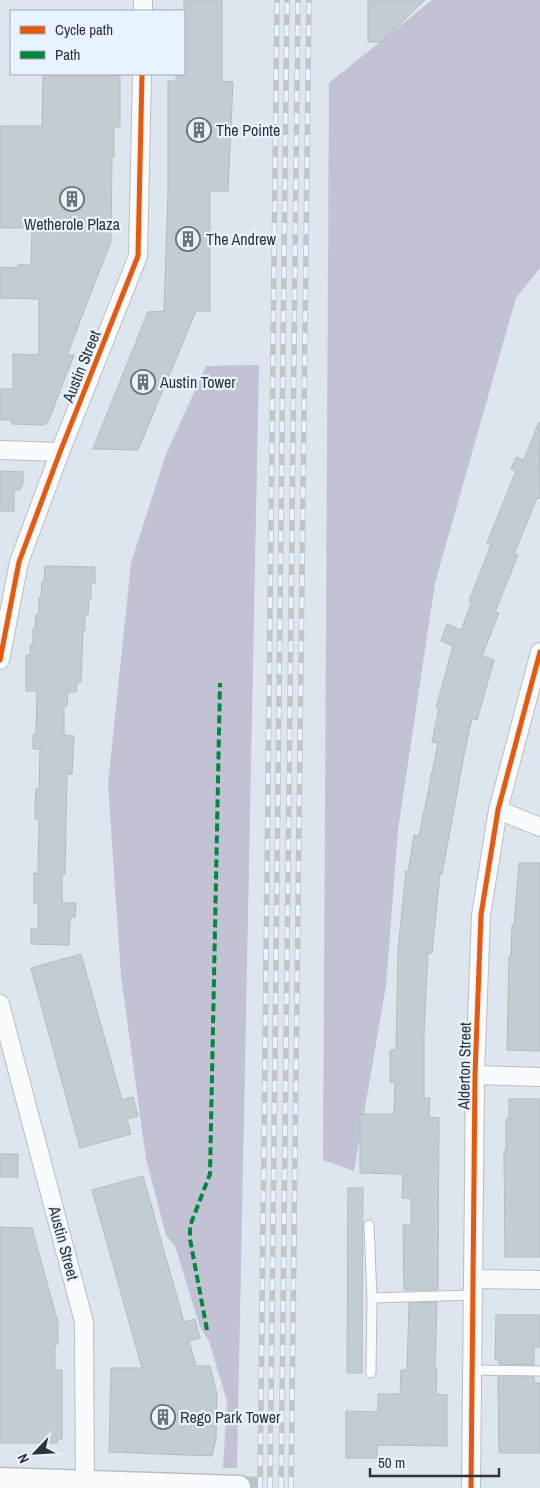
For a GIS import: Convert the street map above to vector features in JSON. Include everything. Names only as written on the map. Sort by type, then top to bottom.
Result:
[{"type":"street","name":"Austin Street","points":[[0,660],[19,562],[60,452],[138,256],[142,75]]},
{"type":"street","points":[[0,450],[60,452]]},
{"type":"street","name":"Alderton Street","points":[[471,1488],[475,1074],[481,915],[498,810],[540,652]]},
{"type":"street","points":[[498,810],[540,827]]},
{"type":"street","name":"Austin Street","points":[[0,1004],[84,1322],[85,1485]]},
{"type":"street","points":[[475,1074],[540,1077]]},
{"type":"street","points":[[473,1287],[540,1280]]},
{"type":"street","points":[[0,1479],[85,1485],[238,1487]]},
{"type":"lane","points":[[369,1225],[372,1298],[371,1373]]},
{"type":"lane","points":[[372,1298],[473,1287]]},
{"type":"lane","points":[[472,1370],[540,1371]]},
{"type":"shaded area","points":[[432,0],[540,0],[540,268],[516,298],[435,583],[398,830],[386,986],[354,1171],[323,1160],[329,83]]},
{"type":"shaded area","points":[[259,365],[237,1468],[223,1468],[227,1401],[209,1341],[200,1327],[175,1246],[166,1235],[146,1159],[121,976],[108,784],[131,563],[166,454],[206,366]]},
{"type":"building","points":[[184,0],[222,0],[222,81],[233,82],[228,191],[210,191],[210,311],[196,311],[138,450],[93,449],[148,312],[164,311],[168,191],[168,81],[176,81],[176,75],[185,75]]},
{"type":"building","points":[[368,0],[425,0],[381,42],[368,42]]},
{"type":"building","points":[[43,75],[120,75],[120,127],[114,127],[114,157],[112,157],[111,241],[67,355],[74,355],[48,422],[43,425],[12,424],[12,420],[0,420],[0,389],[13,389],[13,354],[39,355],[39,299],[0,298],[0,267],[18,268],[18,265],[31,265],[32,228],[0,228],[0,126],[42,126]]},
{"type":"building","points":[[539,422],[540,499],[537,498],[514,554],[518,555],[495,612],[499,613],[482,656],[494,660],[477,720],[472,718],[442,874],[440,873],[432,953],[428,953],[424,1034],[424,1098],[430,1098],[429,1117],[439,1118],[438,1290],[404,1290],[403,1225],[411,1225],[411,1198],[402,1198],[403,1174],[360,1173],[360,1114],[394,1114],[395,1082],[390,1082],[390,1050],[396,1050],[398,950],[406,871],[408,872],[414,835],[419,836],[438,743],[432,742],[439,709],[436,708],[453,646],[441,641],[447,624],[461,630],[472,602],[469,601],[491,545],[487,543],[516,471],[511,469],[516,457],[524,460]]},
{"type":"building","points":[[0,471],[23,472],[23,483],[20,490],[14,490],[14,511],[0,511]]},
{"type":"building","points":[[45,566],[95,567],[95,583],[91,583],[91,599],[89,599],[88,615],[85,615],[85,630],[83,630],[81,682],[77,682],[76,692],[68,692],[67,706],[64,706],[64,735],[74,736],[72,774],[67,774],[65,874],[62,874],[62,903],[76,903],[75,917],[70,917],[69,945],[31,944],[31,929],[38,929],[38,903],[34,903],[34,873],[38,874],[39,819],[35,819],[35,804],[36,789],[39,789],[40,749],[33,749],[33,734],[36,735],[37,691],[26,691],[26,655],[30,655],[30,645],[33,645],[33,629],[35,630],[36,614],[39,614],[39,598],[41,598],[42,582],[44,582]]},
{"type":"building","points":[[519,863],[540,863],[540,1051],[507,1050],[509,956],[511,956],[512,925],[514,925]]},
{"type":"building","points":[[81,954],[122,1100],[133,1097],[138,1116],[127,1119],[131,1134],[80,1148],[31,968]]},
{"type":"building","points":[[509,1099],[540,1099],[540,1257],[505,1257],[504,1151],[506,1150],[506,1119],[509,1119]]},
{"type":"building","points":[[0,1154],[18,1154],[18,1177],[0,1177]]},
{"type":"building","points":[[143,1176],[184,1322],[195,1319],[200,1338],[189,1341],[196,1366],[210,1366],[217,1395],[216,1438],[212,1456],[109,1452],[111,1368],[142,1368],[92,1190]]},
{"type":"building","points":[[348,1188],[363,1188],[362,1373],[347,1373]]},
{"type":"building","points":[[0,1227],[32,1228],[58,1323],[58,1344],[55,1344],[55,1370],[62,1370],[62,1439],[57,1439],[57,1443],[0,1443]]},
{"type":"building","points":[[437,1302],[436,1394],[447,1395],[447,1446],[377,1445],[377,1458],[346,1458],[346,1411],[378,1412],[378,1394],[400,1394],[401,1370],[407,1370],[409,1303]]},
{"type":"building","points":[[496,1315],[540,1315],[540,1347],[534,1347],[534,1365],[499,1364],[499,1360],[495,1360]]},
{"type":"building","points":[[498,1377],[534,1377],[534,1383],[540,1383],[540,1453],[499,1453]]},
{"type":"tunnel","points":[[239,1487],[261,1488]]},
{"type":"railway","points":[[260,1488],[277,0]]},
{"type":"railway","points":[[270,1488],[287,0]]},
{"type":"railway","points":[[281,1488],[298,0]]},
{"type":"railway","points":[[291,1488],[309,0]]},
{"type":"marked path","points":[[207,1330],[190,1239],[190,1226],[210,1174],[220,683]]},
{"type":"cycle path","points":[[0,660],[19,562],[60,452],[138,256],[142,75]]},
{"type":"cycle path","points":[[471,1488],[475,1075],[481,915],[498,810],[540,652]]},
{"type":"place","name":"The Pointe","points":[[199,130]]},
{"type":"place","name":"Wetherole Plaza","points":[[72,199]]},
{"type":"place","name":"The Andrew","points":[[188,239]]},
{"type":"place","name":"Austin Tower","points":[[143,382]]},
{"type":"place","name":"Rego Park Tower","points":[[163,1417]]}]
